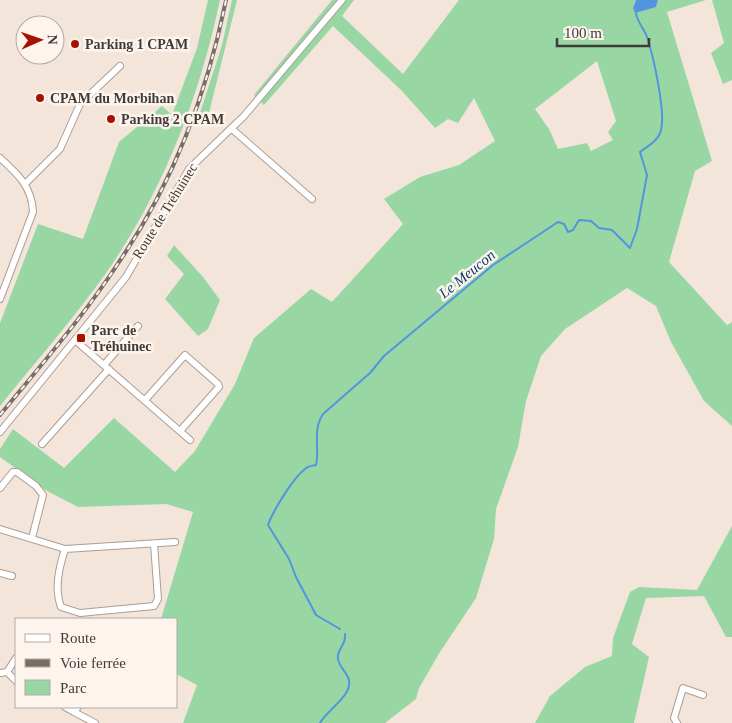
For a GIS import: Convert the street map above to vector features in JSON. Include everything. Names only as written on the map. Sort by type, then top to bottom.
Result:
[{"type":"street","name":"Route de Tréhuinec","points":[[0,432],[126,277],[188,170],[232,129],[342,0]]},
{"type":"street","points":[[25,184],[60,149],[80,104],[120,66]]},
{"type":"street","points":[[232,129],[312,199]]},
{"type":"street","points":[[0,158],[22,178],[33,201],[32,221],[0,299]]},
{"type":"street","points":[[42,444],[107,367],[138,326]]},
{"type":"street","points":[[76,340],[190,440]]},
{"type":"street","points":[[145,400],[186,356],[218,384],[219,387],[180,431]]},
{"type":"street","points":[[0,488],[13,472],[17,472],[36,486],[43,495],[32,538]]},
{"type":"street","points":[[0,530],[65,549],[175,542]]},
{"type":"street","points":[[65,549],[59,568],[57,596],[61,608],[80,613],[154,606],[158,599],[154,544]]},
{"type":"street","points":[[0,573],[12,576]]},
{"type":"street","points":[[15,659],[3,672],[15,681]]},
{"type":"street","points":[[677,723],[674,718],[684,688],[703,695]]},
{"type":"street","points":[[76,709],[95,723]]},
{"type":"green space","points":[[208,0],[220,0],[202,70],[178,139],[148,204],[98,284],[0,406],[0,323],[38,224],[83,239],[119,142],[162,106],[172,115],[197,48]]},
{"type":"green space","points":[[232,0],[237,0],[208,117],[200,113],[222,45]]},
{"type":"green space","points":[[332,0],[354,0],[342,16],[403,74],[459,0],[636,0],[633,8],[656,7],[658,0],[706,0],[667,12],[712,161],[695,171],[669,262],[727,325],[732,322],[732,426],[704,401],[671,342],[656,306],[627,288],[565,329],[541,356],[526,401],[518,447],[496,509],[494,539],[476,598],[440,652],[419,688],[416,699],[385,723],[183,723],[197,685],[178,675],[178,618],[161,618],[193,512],[166,504],[78,507],[47,491],[0,457],[0,449],[13,429],[64,468],[114,418],[175,472],[195,451],[235,384],[254,338],[311,289],[332,302],[403,224],[384,199],[420,177],[459,165],[495,141],[474,98],[458,123],[448,119],[435,128],[402,91],[333,26],[264,105],[254,95]],"holes":[[[597,61],[616,121],[608,132],[613,140],[591,151],[587,143],[558,149],[549,129],[535,109]]]},
{"type":"green space","points":[[712,0],[732,0],[732,80],[723,84],[711,53],[724,43]]},
{"type":"green space","points":[[174,245],[203,277],[220,300],[208,329],[198,336],[165,299],[184,274],[167,256]]},
{"type":"green space","points":[[732,526],[732,637],[726,637],[704,596],[646,598],[632,644],[649,657],[634,723],[535,723],[550,696],[585,667],[612,656],[613,638],[630,592],[639,587],[697,590]]},
{"type":"water","points":[[636,0],[658,0],[656,7],[635,13],[633,8]]},
{"type":"waterway","name":"Le Meucon","points":[[340,629],[316,615],[296,577],[289,559],[268,525],[284,495],[300,473],[306,468],[316,465],[317,433],[323,414],[370,373],[384,356],[493,265],[558,222],[564,224],[568,232],[573,230],[579,220],[591,221],[599,228],[612,230],[630,248],[637,229],[647,175],[640,152],[658,137],[662,122],[662,110],[652,57],[647,37],[636,13]]},
{"type":"waterway","name":"Le Meucon","points":[[320,723],[347,692],[349,686],[348,677],[338,659],[345,634]]},
{"type":"railway","points":[[0,415],[91,302],[119,262],[156,201],[186,137],[198,103],[209,69],[226,0]]},
{"type":"place","name":"Parking 1 CPAM","points":[[75,44]]},
{"type":"place","name":"CPAM du Morbihan","points":[[40,98]]},
{"type":"place","name":"Parking 2 CPAM","points":[[111,119]]},
{"type":"place","name":"Parc de Tréhuinec","points":[[81,338]]}]
